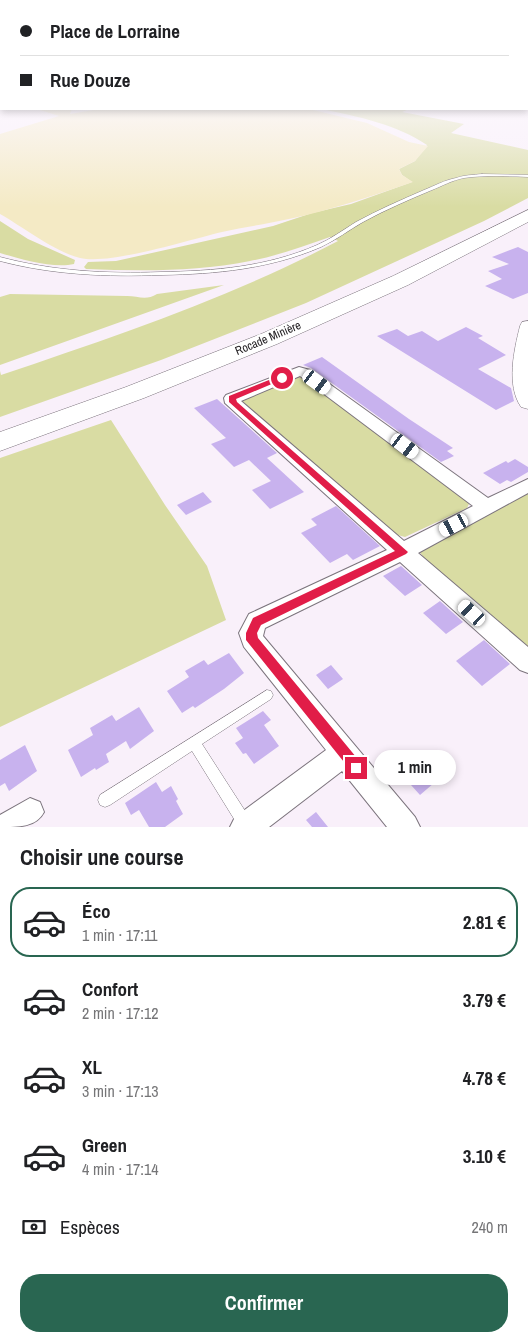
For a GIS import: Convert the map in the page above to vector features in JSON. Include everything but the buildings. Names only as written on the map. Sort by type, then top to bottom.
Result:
[{"type":"highway","name":"Rocade Minière","points":[[0,426],[153,371],[301,311],[432,252],[528,203]]},
{"type":"highway","name":"Rocade Minière","points":[[0,442],[248,347],[342,307],[494,234],[528,215]]},
{"type":"street","points":[[528,326],[522,360],[523,390],[528,403]]},
{"type":"street","points":[[488,507],[304,373],[299,371],[232,398],[233,402],[528,662]]},
{"type":"street","points":[[405,827],[252,640],[251,633],[257,621],[402,552],[528,485]]},
{"type":"street","points":[[246,826],[344,753]]},
{"type":"lane","points":[[0,258],[48,269],[114,274],[196,273],[243,268],[274,261],[318,247],[372,217],[455,179],[485,175],[528,176]]},
{"type":"lane","points":[[105,800],[268,695]]},
{"type":"lane","points":[[194,744],[246,826]]},
{"type":"green space","points":[[398,130],[456,130],[451,133],[528,150],[528,198],[484,221],[306,303],[161,360],[0,417],[0,371],[1,375],[215,298],[338,241],[330,237],[260,259],[230,265],[189,269],[86,269],[84,267],[88,262],[116,261],[273,226],[312,213],[351,204],[412,182],[402,175],[399,169],[415,161],[427,145]]},
{"type":"green space","points":[[0,221],[28,239],[75,260],[74,264],[47,264],[0,253]]},
{"type":"green space","points":[[224,285],[0,365],[0,297],[10,294],[146,298],[157,294]]},
{"type":"green space","points":[[294,377],[301,377],[466,500],[469,504],[467,508],[405,537],[394,534],[240,402],[243,397]]},
{"type":"green space","points":[[111,420],[165,505],[207,566],[226,620],[0,727],[0,458]]},
{"type":"green space","points":[[528,492],[528,649],[431,566],[417,549]]},
{"type":"sand","points":[[14,130],[382,130],[409,142],[428,146],[415,161],[399,169],[402,175],[413,182],[336,207],[281,221],[222,232],[130,255],[94,259],[70,255],[0,214],[0,134]]},
{"type":"route","points":[[282,378],[232,398],[233,402],[402,552],[257,621],[251,633],[252,640],[356,768]]}]
